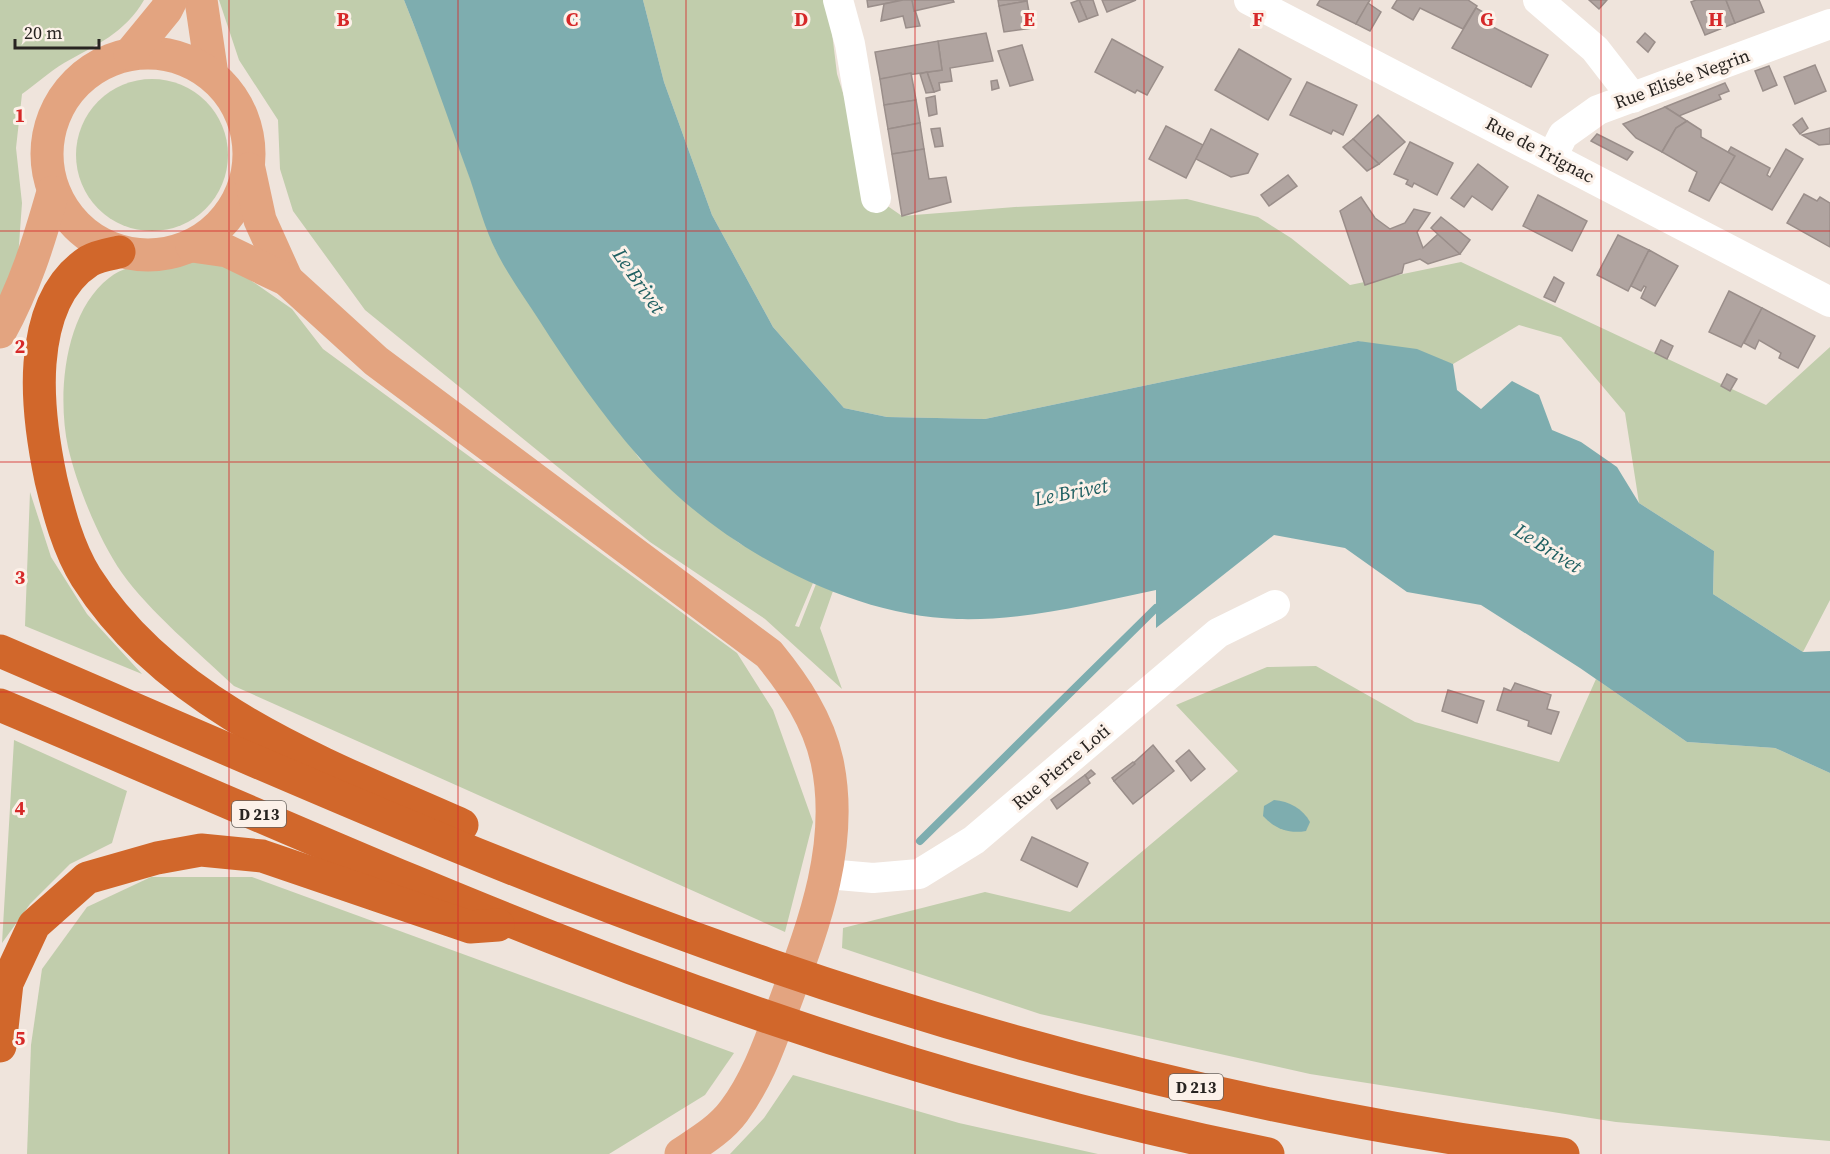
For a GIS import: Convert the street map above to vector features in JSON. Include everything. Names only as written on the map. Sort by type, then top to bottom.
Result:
[{"type":"highway","points":[[119,252],[91,260],[65,282],[42,341],[39,376],[46,458],[70,544],[86,576],[111,612],[140,644],[180,680],[221,708],[353,777],[501,843],[538,879]]},
{"type":"highway","name":"D 213","points":[[0,651],[387,818],[538,879],[836,987],[1061,1056],[1268,1104],[1422,1132],[1563,1154]]},
{"type":"highway","name":"D 213","points":[[0,705],[518,924],[751,1011],[833,1039],[1042,1102],[1268,1154]]},
{"type":"highway","points":[[0,1046],[7,983],[34,925],[87,878],[157,858],[201,850],[262,856],[470,927],[518,924]]},
{"type":"main road","points":[[130,54],[166,10],[171,0]]},
{"type":"main road","points":[[201,0],[212,75]]},
{"type":"main road","points":[[249,167],[239,199],[219,226],[192,246],[169,254],[144,256],[119,252],[92,239],[69,218],[53,192],[47,167],[47,142],[53,117],[71,88],[98,66],[130,54],[159,53],[187,60],[212,75],[230,93],[243,116],[249,142],[249,167],[260,220],[287,280]]},
{"type":"main road","points":[[0,332],[18,300],[34,259],[53,192]]},
{"type":"main road","points":[[192,246],[227,251],[287,280],[376,361],[769,654],[797,688],[812,718],[827,760],[832,800],[827,874],[815,922],[756,1078],[732,1114],[705,1138],[681,1154]]},
{"type":"street","points":[[838,0],[850,44],[876,198]]},
{"type":"street","name":"Rue de Trignac","points":[[1249,0],[1830,302]]},
{"type":"street","points":[[1538,0],[1595,50],[1633,98]]},
{"type":"street","name":"Rue Elisée Negrin","points":[[1552,157],[1563,135],[1598,110],[1830,24]]},
{"type":"street","name":"Rue Pierre Loti","points":[[827,874],[873,878],[919,874],[974,840],[1218,633],[1275,605]]},
{"type":"green space","points":[[0,0],[144,0],[119,30],[58,67],[22,94],[16,148],[22,203],[17,272],[0,299]]},
{"type":"green space","points":[[219,0],[404,0],[434,76],[496,251],[639,458],[687,503],[739,543],[813,583],[795,626],[799,627],[816,584],[833,591],[820,628],[842,689],[765,619],[650,542],[365,310],[293,211],[280,169],[278,120],[239,60]]},
{"type":"green space","points":[[643,0],[828,0],[837,74],[876,198],[902,216],[1015,207],[1187,199],[1258,217],[1291,238],[1350,285],[1461,262],[1766,405],[1830,347],[1830,600],[1803,652],[1713,594],[1714,551],[1639,503],[1625,413],[1561,337],[1519,325],[1453,364],[1358,341],[985,419],[887,417],[844,408],[773,327],[712,215],[664,82]]},
{"type":"green space","points":[[152,79],[181,85],[194,92],[205,102],[215,113],[222,126],[228,155],[222,184],[215,197],[205,208],[194,218],[181,225],[152,231],[123,225],[110,218],[99,208],[89,197],[82,184],[76,155],[82,126],[89,113],[99,102],[110,92],[123,85]]},
{"type":"green space","points":[[206,261],[233,268],[292,309],[323,349],[737,653],[773,710],[813,822],[785,932],[234,686],[175,631],[133,587],[113,560],[97,529],[83,495],[68,447],[63,404],[64,380],[73,333],[94,293],[109,278],[119,272],[143,264]]},
{"type":"green space","points":[[30,492],[51,557],[87,614],[142,674],[25,626]]},
{"type":"green space","points":[[1316,666],[1415,722],[1559,762],[1596,679],[1687,742],[1775,748],[1830,773],[1830,1141],[1616,1122],[1310,1074],[1040,1014],[842,948],[843,928],[985,892],[1070,912],[1238,771],[1176,705],[1267,667]]},
{"type":"green space","points":[[14,740],[127,791],[112,843],[70,864],[30,904],[2,943]]},
{"type":"green space","points":[[151,877],[252,877],[734,1053],[705,1095],[609,1154],[27,1154],[31,1045],[42,969],[87,907]]},
{"type":"green space","points":[[793,1075],[959,1123],[1098,1154],[730,1154],[764,1118]]},
{"type":"water","name":"Le Brivet","points":[[404,0],[643,0],[664,82],[712,215],[773,327],[844,408],[887,417],[985,419],[1358,341],[1417,349],[1453,364],[1457,390],[1481,409],[1512,381],[1539,395],[1552,430],[1581,442],[1617,467],[1639,503],[1714,551],[1713,594],[1803,652],[1830,651],[1830,773],[1775,748],[1687,742],[1580,668],[1481,605],[1407,592],[1345,548],[1274,535],[1156,628],[1156,590],[1032,614],[957,619],[914,615],[870,604],[826,589],[783,569],[742,545],[704,518],[669,488],[612,424],[562,355],[511,278],[492,243]]},
{"type":"water","points":[[1274,800],[1290,804],[1304,813],[1310,822],[1306,831],[1288,831],[1277,827],[1263,816],[1264,806]]},
{"type":"building","points":[[867,0],[903,0],[868,7]]},
{"type":"building","points":[[912,0],[920,26],[906,28],[903,16],[881,21],[884,4]]},
{"type":"building","points":[[912,0],[953,0],[954,2],[914,11]]},
{"type":"building","points":[[998,0],[1027,0],[1027,1],[999,6]]},
{"type":"building","points":[[1079,0],[1093,0],[1098,15],[1087,19]]},
{"type":"building","points":[[1079,0],[1087,19],[1079,22],[1071,3]]},
{"type":"building","points":[[1102,0],[1136,0],[1107,12]]},
{"type":"building","points":[[1320,0],[1370,0],[1356,24],[1317,5]]},
{"type":"building","points":[[1397,0],[1468,0],[1477,6],[1463,29],[1420,8],[1413,20],[1392,8]]},
{"type":"building","points":[[1589,0],[1607,0],[1599,9]]},
{"type":"building","points":[[1726,0],[1735,23],[1705,35],[1691,2]]},
{"type":"building","points":[[1726,0],[1759,0],[1764,12],[1735,23]]},
{"type":"building","points":[[1027,1],[1032,28],[1004,32],[999,6]]},
{"type":"building","points":[[1368,3],[1381,12],[1370,31],[1356,24]]},
{"type":"building","points":[[1476,8],[1488,15],[1483,22],[1548,55],[1531,87],[1452,48]]},
{"type":"building","points":[[986,33],[993,61],[950,68],[952,81],[939,83],[940,90],[934,92],[927,72],[942,70],[938,41]]},
{"type":"building","points":[[1645,33],[1655,42],[1648,52],[1637,42]]},
{"type":"building","points":[[1112,39],[1163,67],[1147,95],[1137,90],[1135,93],[1095,72]]},
{"type":"building","points":[[938,41],[942,70],[880,79],[875,52]]},
{"type":"building","points":[[1022,45],[1033,80],[1010,86],[998,51]]},
{"type":"building","points":[[1239,49],[1291,79],[1268,120],[1215,90]]},
{"type":"building","points":[[1815,65],[1826,91],[1795,104],[1784,77]]},
{"type":"building","points":[[1769,66],[1777,85],[1763,91],[1755,71]]},
{"type":"building","points":[[927,72],[934,92],[926,93],[920,74]]},
{"type":"building","points":[[911,73],[916,100],[884,105],[880,79]]},
{"type":"building","points":[[997,80],[999,88],[992,90],[991,81]]},
{"type":"building","points":[[1307,82],[1357,105],[1343,135],[1333,130],[1331,134],[1290,115]]},
{"type":"building","points":[[1725,83],[1729,91],[1719,95],[1721,99],[1679,116],[1665,107]]},
{"type":"building","points":[[935,96],[937,114],[929,116],[926,98]]},
{"type":"building","points":[[916,100],[920,123],[888,129],[884,105]]},
{"type":"building","points":[[1665,107],[1687,121],[1676,128],[1662,152],[1636,138],[1623,124]]},
{"type":"building","points":[[1378,115],[1405,142],[1379,164],[1353,139]]},
{"type":"building","points":[[1802,118],[1808,128],[1800,134],[1793,125]]},
{"type":"building","points":[[1687,121],[1701,130],[1701,137],[1735,156],[1709,201],[1689,191],[1697,172],[1662,152],[1676,128]]},
{"type":"building","points":[[920,123],[924,149],[892,154],[888,129]]},
{"type":"building","points":[[1166,126],[1203,145],[1186,178],[1149,159]]},
{"type":"building","points":[[940,128],[943,146],[935,147],[931,129]]},
{"type":"building","points":[[1830,128],[1830,144],[1819,145],[1802,135]]},
{"type":"building","points":[[1211,129],[1258,154],[1248,173],[1231,177],[1196,159]]},
{"type":"building","points":[[1597,134],[1633,152],[1627,160],[1591,141]]},
{"type":"building","points":[[1353,139],[1379,164],[1367,171],[1343,147]]},
{"type":"building","points":[[1410,142],[1453,163],[1437,195],[1414,183],[1412,187],[1406,184],[1408,180],[1394,174]]},
{"type":"building","points":[[1731,147],[1770,168],[1767,175],[1770,177],[1786,149],[1803,159],[1772,210],[1720,182],[1735,156],[1728,152]]},
{"type":"building","points":[[924,149],[929,179],[946,177],[951,202],[902,216],[892,154]]},
{"type":"building","points":[[1478,164],[1508,187],[1492,210],[1472,196],[1464,207],[1451,198]]},
{"type":"building","points":[[1288,175],[1297,186],[1269,206],[1261,195]]},
{"type":"building","points":[[1804,194],[1817,201],[1820,197],[1830,203],[1830,247],[1787,223]]},
{"type":"building","points":[[1538,195],[1587,221],[1572,251],[1523,226]]},
{"type":"building","points":[[1361,197],[1375,218],[1390,229],[1405,223],[1414,209],[1430,213],[1417,232],[1423,248],[1438,234],[1460,254],[1428,264],[1420,259],[1404,264],[1402,273],[1365,285],[1340,211]]},
{"type":"building","points":[[1441,217],[1470,240],[1460,254],[1431,228]]},
{"type":"building","points":[[1618,235],[1649,250],[1628,291],[1597,275]]},
{"type":"building","points":[[1649,250],[1678,266],[1655,306],[1641,298],[1646,287],[1644,286],[1641,291],[1631,286]]},
{"type":"building","points":[[1554,277],[1564,283],[1555,302],[1544,297]]},
{"type":"building","points":[[1729,291],[1762,308],[1741,347],[1709,332]]},
{"type":"building","points":[[1762,308],[1815,336],[1798,368],[1779,358],[1781,353],[1759,340],[1755,349],[1744,343]]},
{"type":"building","points":[[1661,340],[1673,346],[1667,359],[1655,353]]},
{"type":"building","points":[[1727,374],[1737,379],[1730,391],[1721,386]]},
{"type":"building","points":[[1515,683],[1551,695],[1547,709],[1559,712],[1551,734],[1528,726],[1529,721],[1497,710],[1504,688],[1511,691]]},
{"type":"building","points":[[1448,690],[1484,701],[1477,723],[1442,711]]},
{"type":"building","points":[[1153,745],[1174,771],[1133,804],[1114,781]]},
{"type":"building","points":[[1189,750],[1205,769],[1191,781],[1176,761]]},
{"type":"building","points":[[1133,762],[1135,764],[1114,781],[1112,778]]},
{"type":"building","points":[[1091,770],[1095,774],[1088,779],[1085,775]]},
{"type":"building","points":[[1085,775],[1090,783],[1057,809],[1051,800]]},
{"type":"building","points":[[1032,837],[1088,863],[1077,887],[1021,860]]},
{"type":"waterway","points":[[920,841],[1156,608]]}]
